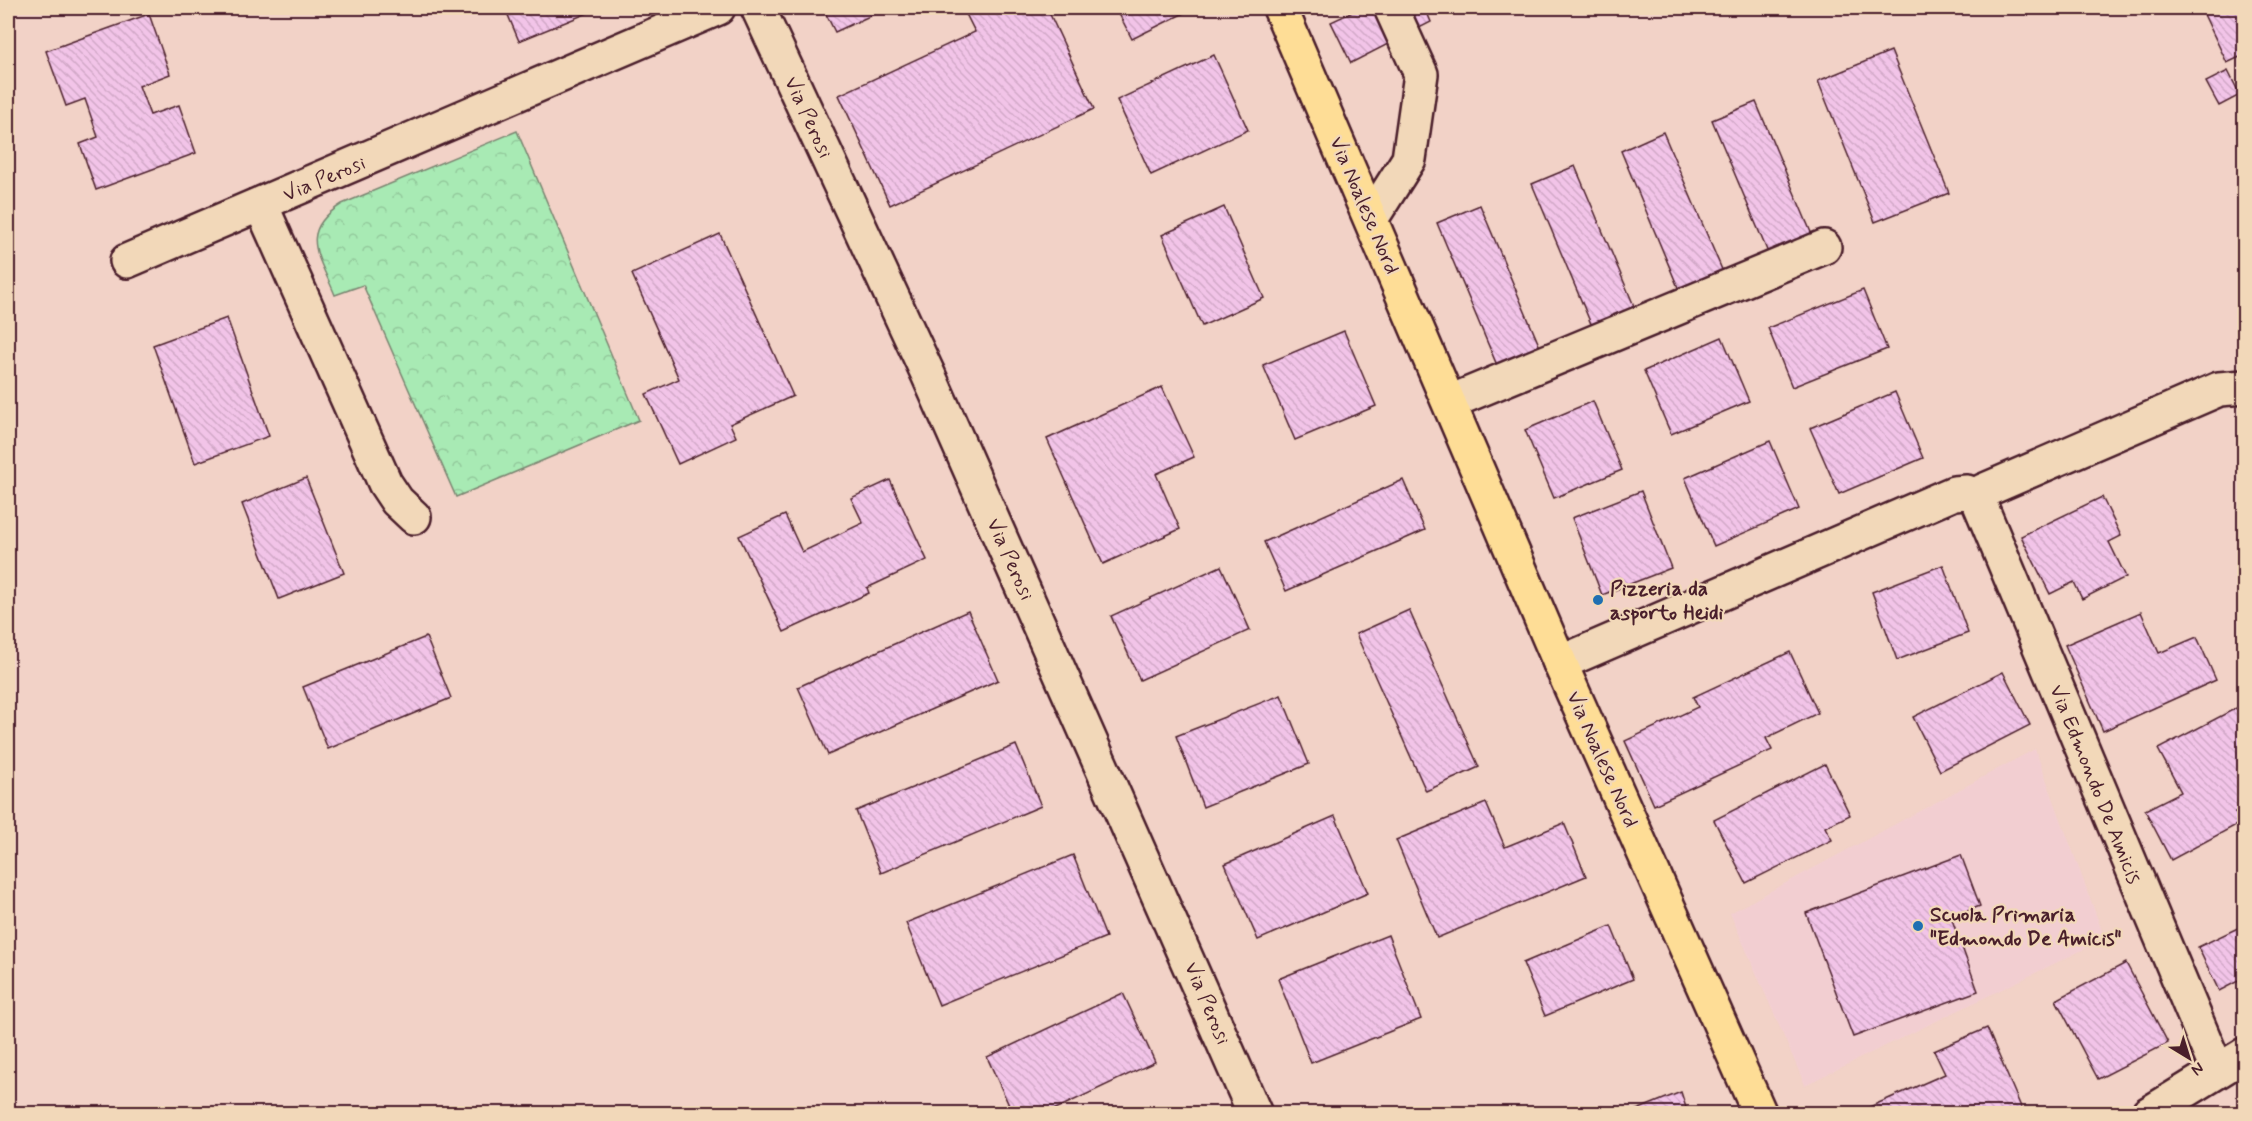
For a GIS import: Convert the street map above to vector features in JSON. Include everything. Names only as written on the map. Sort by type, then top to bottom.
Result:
[{"type":"main road","name":"Via Noalese Nord","points":[[1280,8],[1560,663],[1760,1113]]},
{"type":"street","name":"Via Perosi","points":[[127,261],[718,8]]},
{"type":"street","name":"Via Perosi","points":[[758,8],[928,374],[1255,1113]]},
{"type":"street","points":[[1371,219],[1409,159],[1420,74],[1391,8]]},
{"type":"street","name":"Via Perosi","points":[[261,205],[385,483],[397,501],[414,517]]},
{"type":"street","points":[[1450,402],[1824,247]]},
{"type":"street","points":[[1560,663],[1954,493],[1967,492],[1977,497],[1983,491],[2219,389],[2244,387]]},
{"type":"street","name":"Via Edmondo De Amicis","points":[[1977,497],[2231,1063]]},
{"type":"street","points":[[2148,1113],[2231,1063]]},
{"type":"shaded area","name":"Scuola Primaria \"Edmondo De Amicis\"","points":[[2035,749],[2105,939],[1805,1085],[1730,913]]},
{"type":"green space","points":[[517,131],[639,420],[456,497],[363,285],[335,295],[318,256],[316,235],[328,214],[342,204]]},
{"type":"building","points":[[505,8],[600,8],[519,41]]},
{"type":"building","points":[[823,8],[887,8],[835,32]]},
{"type":"building","points":[[963,8],[1047,8],[1094,109],[890,205],[839,95],[975,32]]},
{"type":"building","points":[[1116,8],[1194,8],[1132,39]]},
{"type":"building","points":[[1361,8],[1425,8],[1431,22],[1351,63],[1331,22]]},
{"type":"building","points":[[2201,8],[2244,8],[2244,55],[2227,63]]},
{"type":"building","points":[[149,14],[170,74],[139,86],[150,115],[179,105],[196,153],[96,190],[80,144],[98,137],[85,99],[66,106],[46,51]]},
{"type":"building","points":[[1891,51],[1949,193],[1875,222],[1818,81]]},
{"type":"building","points":[[1214,55],[1248,130],[1151,175],[1117,100]]},
{"type":"building","points":[[2228,71],[2240,95],[2219,106],[2206,82]]},
{"type":"building","points":[[1756,102],[1818,249],[1774,267],[1712,120]]},
{"type":"building","points":[[1663,132],[1726,279],[1682,297],[1621,151]]},
{"type":"building","points":[[1575,166],[1637,313],[1594,331],[1532,184]]},
{"type":"building","points":[[1480,205],[1542,352],[1499,370],[1437,223]]},
{"type":"building","points":[[1224,207],[1264,298],[1202,326],[1162,235]]},
{"type":"building","points":[[720,234],[793,396],[730,424],[736,437],[678,464],[646,394],[679,379],[632,274]]},
{"type":"building","points":[[1863,290],[1887,349],[1792,387],[1768,328]]},
{"type":"building","points":[[227,318],[269,436],[195,463],[153,345]]},
{"type":"building","points":[[1344,331],[1376,406],[1295,440],[1263,365]]},
{"type":"building","points":[[1722,337],[1749,401],[1671,434],[1644,371]]},
{"type":"building","points":[[1162,387],[1194,457],[1156,474],[1180,529],[1103,564],[1047,439]]},
{"type":"building","points":[[1895,392],[1923,458],[1839,494],[1810,428]]},
{"type":"building","points":[[1593,401],[1622,470],[1554,498],[1525,430]]},
{"type":"building","points":[[1770,441],[1799,509],[1714,546],[1685,478]]},
{"type":"building","points":[[306,478],[344,573],[279,599],[242,504]]},
{"type":"building","points":[[890,480],[927,560],[867,588],[869,593],[784,632],[739,536],[785,515],[802,552],[863,523],[851,498]]},
{"type":"building","points":[[1403,480],[1425,530],[1286,591],[1264,542]]},
{"type":"building","points":[[1641,491],[1671,568],[1602,595],[1572,518]]},
{"type":"building","points":[[2102,497],[2121,536],[2109,542],[2126,577],[2082,599],[2074,582],[2050,594],[2021,536]]},
{"type":"building","points":[[1943,565],[1968,633],[1897,660],[1872,592]]},
{"type":"building","points":[[1221,566],[1250,630],[1140,680],[1111,616]]},
{"type":"building","points":[[1409,610],[1479,767],[1426,791],[1356,634]]},
{"type":"building","points":[[968,611],[998,680],[828,755],[798,687]]},
{"type":"building","points":[[2141,612],[2159,653],[2197,637],[2216,680],[2103,731],[2065,645]]},
{"type":"building","points":[[426,637],[451,698],[328,749],[303,687]]},
{"type":"building","points":[[1790,652],[1818,713],[1766,738],[1772,750],[1654,805],[1625,741],[1698,707],[1693,697]]},
{"type":"building","points":[[2003,672],[2030,725],[1940,771],[1913,717]]},
{"type":"building","points":[[1281,695],[1309,764],[1203,807],[1176,736]]},
{"type":"building","points":[[2244,704],[2244,807],[2235,812],[2240,823],[2171,860],[2145,810],[2181,792],[2158,749]]},
{"type":"building","points":[[1016,745],[1041,806],[881,873],[856,811]]},
{"type":"building","points":[[1825,764],[1850,815],[1825,827],[1832,840],[1746,883],[1714,820]]},
{"type":"building","points":[[1486,803],[1505,847],[1564,823],[1586,876],[1437,938],[1396,840]]},
{"type":"building","points":[[1335,816],[1368,893],[1258,940],[1225,864]]},
{"type":"building","points":[[1073,855],[1106,937],[939,1005],[906,923]]},
{"type":"building","points":[[1961,855],[1980,906],[1951,917],[1978,991],[1853,1037],[1806,913]]},
{"type":"building","points":[[2244,925],[2244,994],[2238,981],[2219,991],[2198,947]]},
{"type":"building","points":[[1611,926],[1633,979],[1545,1016],[1523,963]]},
{"type":"building","points":[[1388,935],[1421,1019],[1311,1063],[1278,979]]},
{"type":"building","points":[[2126,963],[2168,1043],[2098,1079],[2056,1000]]},
{"type":"building","points":[[1123,993],[1155,1062],[1045,1114],[1013,1114],[987,1057]]},
{"type":"building","points":[[1987,1028],[2024,1114],[1867,1114],[1865,1109],[1945,1074],[1934,1051]]},
{"type":"building","points":[[1681,1092],[1688,1114],[1627,1114]]},
{"type":"place","name":"Pizzeria da asporto Heidi","points":[[1598,600]]},
{"type":"place","name":"Scuola Primaria \"Edmondo De Amicis\"","points":[[1918,926]]}]
